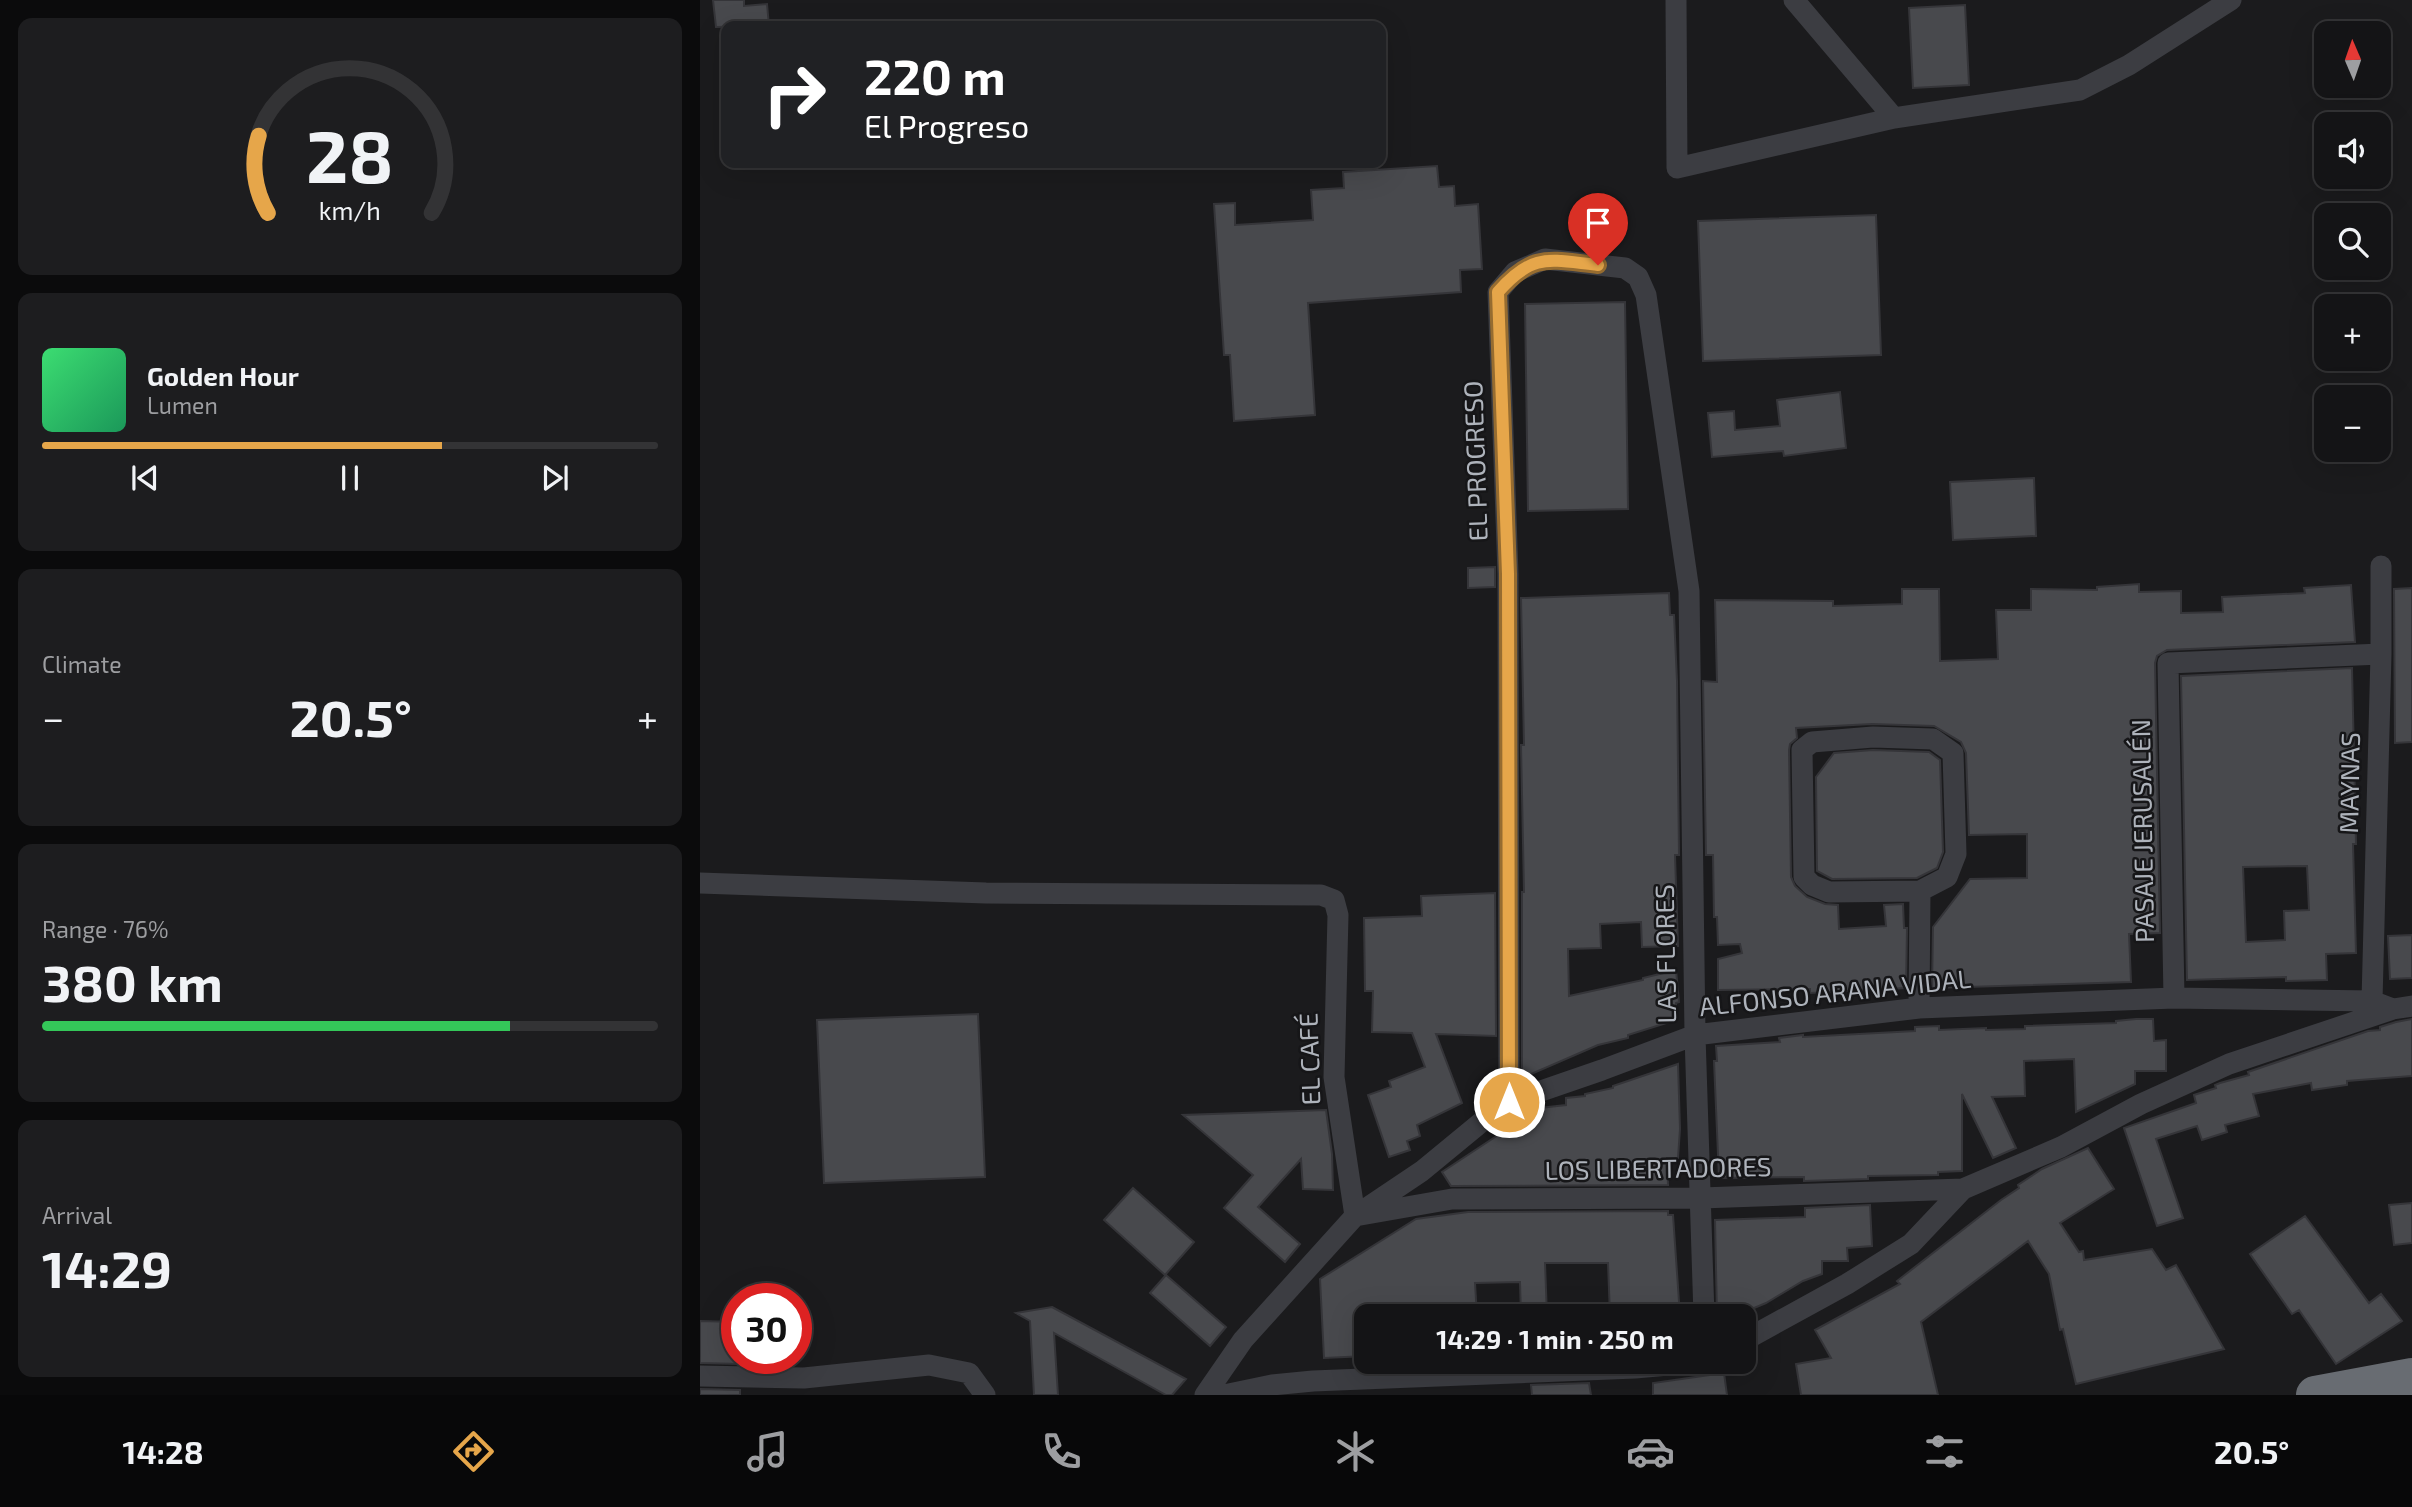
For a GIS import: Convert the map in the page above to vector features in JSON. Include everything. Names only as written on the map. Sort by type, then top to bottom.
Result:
[{"type":"highway","points":[[2315,1395],[2412,1377]]},
{"type":"street","points":[[1676,0],[1677,168],[1894,118],[2080,90],[2129,65],[2231,0]]},
{"type":"street","points":[[1794,0],[1894,118]]},
{"type":"street","name":"EL PROGRESO","points":[[1509,1102],[1508,574],[1498,292],[1515,272],[1545,260],[1625,268],[1639,277],[1646,295],[1689,591]]},
{"type":"street","name":"MAYNAS","points":[[2372,1001],[2381,566]]},
{"type":"street","name":"LAS FLORES","points":[[1689,591],[1695,1035],[1704,1304]]},
{"type":"street","name":"PASAJE JERUSALÉN","points":[[2174,998],[2168,663],[2381,654]]},
{"type":"street","points":[[1873,737],[1922,737],[1933,739],[1953,753],[1956,854],[1947,877],[1920,891],[1829,892],[1812,885],[1804,877],[1801,765],[1802,750],[1812,742],[1873,737]]},
{"type":"street","name":"EL CAFÉ","points":[[700,883],[986,893],[1321,895],[1334,900],[1338,915],[1334,1077],[1355,1216]]},
{"type":"street","points":[[1919,1008],[1920,891]]},
{"type":"street","name":"ALFONSO ARANA VIDAL","points":[[1205,1395],[1243,1340],[1355,1216],[1422,1171],[1490,1115],[1509,1102],[1695,1035],[1919,1008],[2174,998],[2372,1001],[2402,1008]]},
{"type":"street","points":[[1756,1334],[1847,1284],[1911,1244],[1963,1189],[2062,1147],[2141,1104],[2229,1064],[2402,1008]]},
{"type":"street","name":"LOS LIBERTADORES","points":[[1355,1216],[1452,1199],[1701,1198],[1963,1189]]},
{"type":"street","points":[[700,1376],[804,1378],[929,1365],[969,1373],[985,1395]]},
{"type":"street","points":[[1224,1395],[1272,1385],[1313,1381],[1486,1374]]},
{"type":"building","points":[[713,0],[744,0],[744,6],[767,4],[769,21],[721,21],[721,27],[716,27]]},
{"type":"building","points":[[1965,5],[1969,85],[1913,88],[1909,8]]},
{"type":"building","points":[[1437,166],[1439,187],[1454,186],[1455,206],[1478,204],[1482,269],[1460,270],[1461,292],[1308,303],[1315,415],[1234,421],[1230,355],[1224,355],[1214,204],[1235,203],[1235,225],[1313,220],[1311,190],[1344,188],[1343,172]]},
{"type":"building","points":[[1876,215],[1881,355],[1703,361],[1698,221]]},
{"type":"building","points":[[1625,302],[1628,509],[1528,511],[1525,304]]},
{"type":"building","points":[[1840,392],[1846,448],[1784,456],[1783,451],[1712,457],[1708,413],[1734,411],[1735,430],[1780,426],[1777,400]]},
{"type":"building","points":[[2034,478],[2036,536],[1953,540],[1950,482]]},
{"type":"building","points":[[1495,567],[1495,587],[1468,588],[1468,568]]},
{"type":"building","points":[[2139,584],[2139,592],[2181,591],[2181,613],[2223,612],[2222,597],[2305,593],[2304,588],[2351,585],[2355,642],[2167,650],[2157,656],[2160,933],[2129,934],[2131,982],[1932,988],[1933,927],[1970,879],[2027,878],[2027,834],[1969,835],[1966,753],[1961,742],[1934,726],[1872,724],[1796,728],[1797,738],[1790,744],[1789,750],[1791,877],[1795,886],[1807,897],[1825,904],[1838,905],[1839,929],[1886,926],[1884,905],[1903,904],[1904,928],[1907,928],[1906,988],[1810,993],[1810,989],[1718,990],[1718,959],[1742,953],[1740,944],[1718,945],[1717,917],[1714,917],[1713,855],[1706,855],[1703,681],[1717,682],[1715,600],[1833,601],[1833,606],[1902,604],[1902,589],[1939,589],[1940,661],[1998,659],[1996,610],[2031,610],[2031,589],[2097,590],[2097,587]]},
{"type":"building","points":[[2412,588],[2412,742],[2395,743],[2394,589]]},
{"type":"building","points":[[1669,593],[1670,615],[1674,615],[1677,681],[1679,855],[1675,855],[1678,946],[1642,947],[1641,922],[1600,924],[1601,948],[1568,949],[1569,996],[1676,970],[1679,1002],[1676,1003],[1676,1020],[1628,1035],[1628,1038],[1598,1045],[1522,1078],[1524,892],[1521,745],[1524,745],[1521,598]]},
{"type":"building","points":[[2352,668],[2356,953],[2326,954],[2327,980],[2286,981],[2286,977],[2187,980],[2181,676]],"holes":[[[2307,866],[2309,910],[2284,911],[2285,940],[2246,942],[2243,867]]]},
{"type":"building","points":[[1873,750],[1929,752],[1940,760],[1943,852],[1937,868],[1917,878],[1832,879],[1817,871],[1816,777],[1834,753]]},
{"type":"building","points":[[1495,893],[1496,1036],[1436,1034],[1462,1103],[1417,1125],[1420,1136],[1407,1141],[1410,1150],[1389,1157],[1368,1095],[1391,1087],[1389,1081],[1425,1067],[1412,1033],[1372,1032],[1373,991],[1365,991],[1364,918],[1422,916],[1421,896]]},
{"type":"building","points":[[2412,935],[2412,978],[2390,979],[2388,936]]},
{"type":"building","points":[[978,1014],[985,1177],[824,1183],[817,1020]]},
{"type":"building","points":[[2153,1019],[2154,1041],[2166,1040],[2166,1071],[2135,1071],[2135,1084],[2076,1112],[2074,1059],[2024,1061],[2025,1096],[1992,1097],[2016,1148],[1993,1158],[1962,1094],[1962,1171],[1938,1172],[1938,1175],[1868,1176],[1868,1179],[1804,1181],[1804,1177],[1719,1178],[1714,1061],[1717,1061],[1716,1046],[1780,1042],[1779,1038],[1803,1035],[1915,1031],[1915,1027],[1939,1026],[1939,1030],[2025,1029],[2025,1026],[2116,1023]]},
{"type":"building","points":[[2412,1019],[2412,1076],[2347,1081],[2347,1085],[2312,1090],[2311,1083],[2253,1094],[2259,1116],[2225,1125],[2227,1132],[2202,1140],[2197,1126],[2156,1139],[2183,1218],[2157,1226],[2124,1128],[2196,1103],[2194,1095],[2216,1088],[2215,1085],[2220,1083],[2249,1075],[2248,1072],[2368,1031],[2380,1030],[2380,1027]]},
{"type":"building","points":[[1678,1064],[1678,1158],[1667,1158],[1668,1185],[1451,1186],[1442,1172],[1539,1108],[1566,1105],[1566,1098],[1613,1088]]},
{"type":"building","points":[[1326,1110],[1332,1154],[1333,1190],[1303,1189],[1301,1159],[1258,1207],[1300,1244],[1285,1262],[1224,1208],[1253,1175],[1183,1115]]},
{"type":"building","points":[[2088,1148],[2114,1189],[2060,1223],[2079,1252],[2083,1251],[2084,1260],[2152,1249],[2166,1270],[2176,1265],[2224,1349],[2076,1384],[2063,1329],[2060,1330],[2049,1274],[2028,1241],[1921,1322],[1938,1395],[1801,1395],[1796,1364],[1831,1358],[1815,1330],[1900,1284],[1897,1281],[2019,1188],[2018,1185],[2042,1169]]},
{"type":"building","points":[[1133,1188],[1194,1242],[1165,1275],[1104,1220]]},
{"type":"building","points":[[2412,1203],[2412,1243],[2394,1245],[2389,1205]]},
{"type":"building","points":[[1870,1205],[1872,1246],[1847,1248],[1848,1261],[1822,1261],[1822,1274],[1803,1281],[1756,1307],[1756,1304],[1717,1304],[1715,1220],[1805,1217],[1805,1208]]},
{"type":"building","points":[[1668,1211],[1668,1215],[1673,1215],[1679,1304],[1610,1304],[1608,1263],[1545,1263],[1547,1304],[1521,1304],[1520,1282],[1475,1283],[1476,1304],[1354,1304],[1354,1357],[1324,1358],[1320,1279],[1416,1219],[1468,1212]]},
{"type":"building","points":[[2305,1216],[2369,1303],[2381,1294],[2402,1321],[2336,1364],[2299,1310],[2292,1314],[2250,1254]]},
{"type":"building","points":[[1166,1275],[1226,1327],[1210,1346],[1150,1293]]},
{"type":"building","points":[[1052,1307],[1186,1379],[1172,1395],[1166,1395],[1054,1333],[1058,1395],[1034,1395],[1030,1321],[1016,1313]]},
{"type":"building","points":[[700,1321],[721,1322],[721,1364],[700,1363]]},
{"type":"building","points":[[1724,1374],[1727,1395],[1653,1395],[1653,1383]]},
{"type":"building","points":[[1589,1383],[1591,1395],[1532,1395],[1531,1385]]},
{"type":"building","points":[[700,1389],[740,1390],[740,1395],[700,1395]]},
{"type":"route","points":[[1509,1102],[1508,574],[1498,292],[1515,272],[1545,260],[1598,265]]}]
